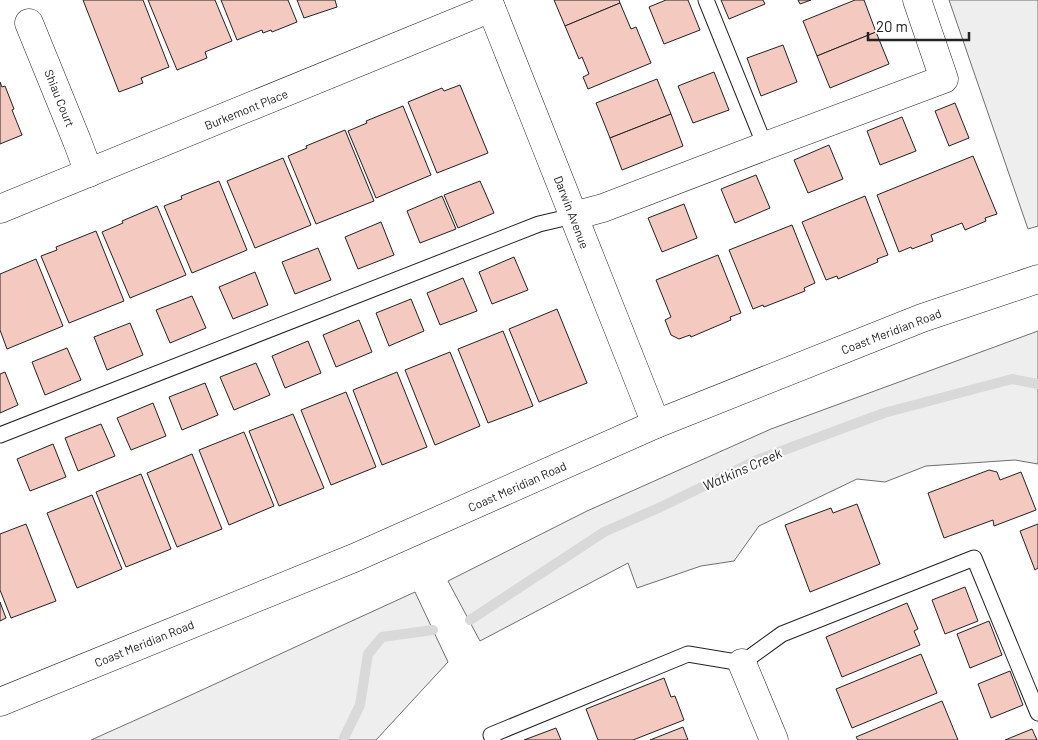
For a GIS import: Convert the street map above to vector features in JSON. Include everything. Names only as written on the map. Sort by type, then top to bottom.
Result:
[{"type":"street","points":[[573,216],[603,208],[944,78],[917,0]]},
{"type":"street","name":"Burkemont Place","points":[[0,209],[490,4]]},
{"type":"street","name":"Darwin Avenue","points":[[490,4],[656,424]]},
{"type":"street","name":"Shiau Court","points":[[29,23],[89,173]]},
{"type":"street","name":"Coast Meridian Road","points":[[0,702],[354,558],[656,424],[922,318],[1038,279]]},
{"type":"street","points":[[742,663],[774,740]]},
{"type":"lane","points":[[706,0],[764,146]]},
{"type":"lane","points":[[0,435],[539,224],[573,216]]},
{"type":"lane","points":[[493,740],[491,735],[688,654],[742,663],[782,634],[974,558],[1038,713]]},
{"type":"shaded area","points":[[949,0],[1038,0],[1038,226],[1028,229]]},
{"type":"shaded area","points":[[1038,331],[1038,464],[1015,460],[926,466],[885,482],[857,479],[759,526],[734,561],[701,566],[637,588],[628,563],[480,641],[448,581],[587,511],[771,429]]},
{"type":"shaded area","points":[[415,592],[448,662],[376,740],[91,740],[172,704]]},
{"type":"building","points":[[83,0],[143,0],[169,67],[141,78],[143,83],[119,92]]},
{"type":"building","points":[[148,0],[215,0],[232,41],[205,52],[207,58],[177,70]]},
{"type":"building","points":[[221,0],[288,0],[297,22],[272,32],[271,30],[263,33],[262,30],[237,40]]},
{"type":"building","points":[[297,0],[335,0],[337,7],[304,18]]},
{"type":"building","points":[[554,0],[619,0],[620,3],[565,26]]},
{"type":"building","points":[[666,0],[688,0],[700,30],[664,44],[649,7]]},
{"type":"building","points":[[721,0],[763,0],[765,4],[729,19]]},
{"type":"building","points":[[798,0],[811,0],[800,4]]},
{"type":"building","points":[[855,0],[864,0],[876,32],[817,56],[803,21]]},
{"type":"building","points":[[620,3],[631,29],[636,27],[651,63],[588,89],[583,77],[589,74],[582,57],[579,59],[565,26]]},
{"type":"building","points":[[876,32],[889,64],[830,88],[817,56]]},
{"type":"building","points":[[783,45],[797,82],[761,96],[747,58]]},
{"type":"building","points":[[714,72],[729,110],[693,123],[678,86]]},
{"type":"building","points":[[657,79],[671,114],[610,138],[596,103]]},
{"type":"building","points":[[0,82],[2,87],[5,86],[22,135],[0,144]]},
{"type":"building","points":[[460,85],[488,153],[437,173],[408,102],[442,88],[444,91]]},
{"type":"building","points":[[955,103],[969,138],[949,146],[935,111]]},
{"type":"building","points":[[403,106],[431,175],[376,198],[348,131],[367,123],[366,121]]},
{"type":"building","points":[[671,114],[683,146],[622,170],[610,138]]},
{"type":"building","points":[[902,117],[916,151],[880,165],[867,131]]},
{"type":"building","points":[[345,130],[374,201],[316,224],[288,156],[307,148],[306,146]]},
{"type":"building","points":[[829,145],[843,179],[808,193],[794,160]]},
{"type":"building","points":[[973,156],[997,214],[985,218],[986,221],[965,230],[962,223],[931,235],[933,241],[899,252],[877,195]]},
{"type":"building","points":[[283,158],[311,225],[255,248],[227,181]]},
{"type":"building","points":[[756,175],[770,208],[735,223],[721,189]]},
{"type":"building","points":[[219,181],[247,250],[192,273],[164,206],[182,199],[181,196]]},
{"type":"building","points":[[480,181],[494,213],[458,228],[444,195]]},
{"type":"building","points":[[442,196],[456,229],[420,243],[407,211]]},
{"type":"building","points":[[865,196],[888,255],[877,259],[878,262],[838,279],[837,276],[826,280],[802,222]]},
{"type":"building","points":[[684,204],[697,238],[662,252],[648,218]]},
{"type":"building","points":[[157,206],[186,275],[130,298],[102,232]]},
{"type":"building","points":[[381,222],[394,255],[358,269],[345,237]]},
{"type":"building","points":[[792,225],[815,283],[804,288],[805,291],[764,307],[763,305],[753,309],[729,250]]},
{"type":"building","points":[[96,231],[124,301],[69,323],[41,256],[57,250],[56,247]]},
{"type":"building","points":[[318,248],[331,280],[295,294],[282,262]]},
{"type":"building","points":[[718,255],[741,313],[730,317],[731,320],[691,337],[690,335],[679,339],[671,335],[665,320],[671,317],[656,280]]},
{"type":"building","points":[[514,257],[528,290],[492,304],[479,272]]},
{"type":"building","points":[[36,259],[63,326],[7,349],[0,330],[0,274]]},
{"type":"building","points":[[255,272],[268,305],[233,319],[219,287]]},
{"type":"building","points":[[463,278],[477,311],[440,325],[427,293]]},
{"type":"building","points":[[192,296],[206,328],[170,343],[156,310]]},
{"type":"building","points":[[411,299],[424,331],[389,346],[376,313]]},
{"type":"building","points":[[557,309],[587,383],[539,402],[509,329]]},
{"type":"building","points":[[359,320],[372,352],[336,367],[323,335]]},
{"type":"building","points":[[130,323],[143,355],[107,370],[94,337]]},
{"type":"building","points":[[503,331],[533,406],[488,423],[458,349]]},
{"type":"building","points":[[308,341],[321,373],[285,388],[272,356]]},
{"type":"building","points":[[67,348],[81,380],[45,395],[32,362]]},
{"type":"building","points":[[450,352],[480,426],[435,445],[405,370]]},
{"type":"building","points":[[256,363],[270,395],[234,410],[220,377]]},
{"type":"building","points":[[5,372],[18,405],[0,413],[0,374]]},
{"type":"building","points":[[397,372],[427,447],[382,465],[353,390]]},
{"type":"building","points":[[205,383],[218,415],[182,430],[169,397]]},
{"type":"building","points":[[346,392],[376,467],[331,485],[301,410]]},
{"type":"building","points":[[153,403],[166,436],[131,450],[117,418]]},
{"type":"building","points":[[293,414],[324,488],[279,506],[249,431]]},
{"type":"building","points":[[101,424],[115,456],[78,471],[65,438]]},
{"type":"building","points":[[244,432],[274,506],[229,525],[199,450]]},
{"type":"building","points":[[53,444],[66,477],[30,491],[17,459]]},
{"type":"building","points":[[192,454],[222,529],[177,547],[147,473]]},
{"type":"building","points":[[989,470],[997,472],[1000,480],[1021,472],[1036,510],[994,526],[993,520],[944,538],[928,493]]},
{"type":"building","points":[[141,474],[171,549],[126,567],[96,492]]},
{"type":"building","points":[[92,495],[122,569],[77,588],[47,513]]},
{"type":"building","points":[[857,504],[880,564],[810,592],[785,525],[831,508],[833,513]]},
{"type":"building","points":[[26,524],[56,601],[11,618],[0,590],[0,534]]},
{"type":"building","points":[[1038,524],[1038,568],[1035,570],[1020,531]]},
{"type":"building","points":[[965,587],[978,621],[945,634],[932,600]]},
{"type":"building","points":[[0,602],[6,618],[0,621]]},
{"type":"building","points":[[907,603],[918,629],[914,631],[920,645],[842,677],[826,637]]},
{"type":"building","points":[[989,621],[1002,655],[970,668],[957,634]]},
{"type":"building","points":[[921,654],[937,693],[852,728],[836,689]]},
{"type":"building","points":[[1010,671],[1023,705],[991,718],[978,684]]},
{"type":"building","points":[[664,678],[671,697],[675,696],[684,720],[633,740],[598,740],[586,709]]},
{"type":"building","points":[[942,701],[958,740],[858,740],[856,737]]},
{"type":"building","points":[[683,727],[688,740],[650,740]]},
{"type":"building","points":[[556,728],[561,740],[524,740]]},
{"type":"building","points":[[1032,729],[1037,740],[1005,740]]},
{"type":"waterway","name":"Watkins Creek","points":[[470,620],[604,532],[663,506],[757,460],[884,413],[1012,379],[1038,384]]},
{"type":"waterway","name":"Watkins Creek","points":[[343,740],[360,705],[368,654],[382,637],[433,630]]}]
